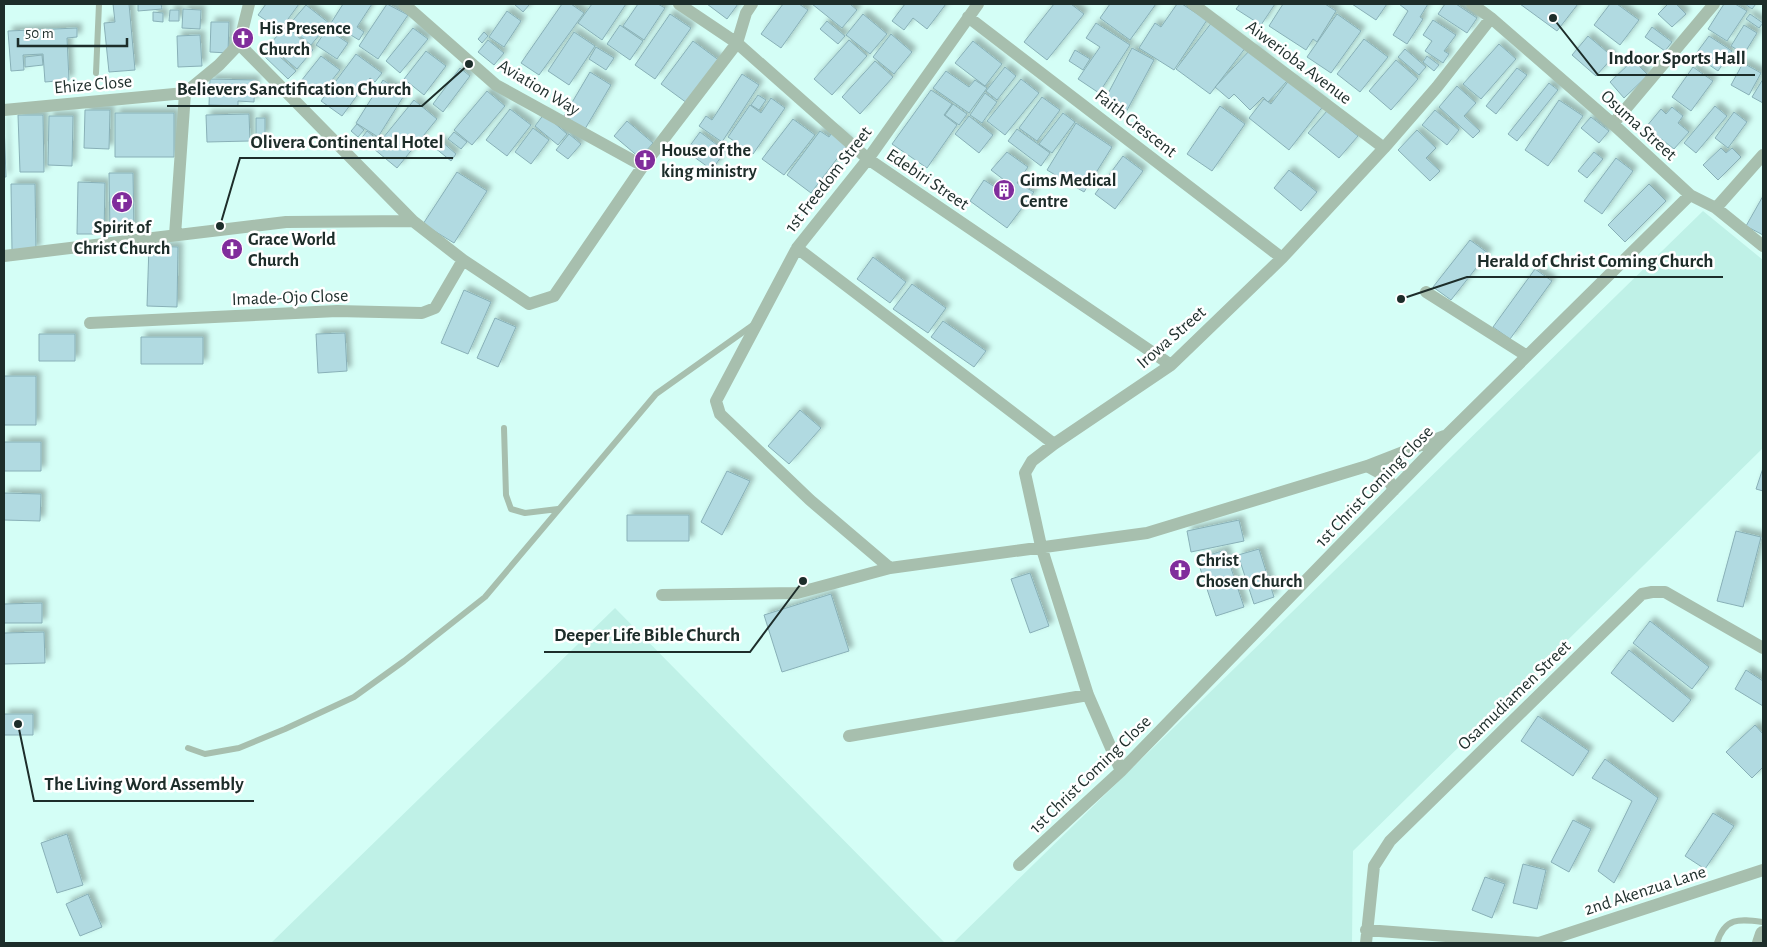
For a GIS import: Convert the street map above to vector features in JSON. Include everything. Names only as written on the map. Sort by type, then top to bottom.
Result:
[{"type":"street","points":[[175,235],[185,93],[219,65],[239,44],[249,4]]},
{"type":"street","name":"Aviation Way","points":[[404,4],[496,84],[643,166]]},
{"type":"street","name":"Edebiri Street","points":[[679,4],[737,43],[868,159],[1171,365]]},
{"type":"street","points":[[239,44],[413,220],[463,260],[529,304],[554,296],[643,166],[737,43],[746,13],[752,4]]},
{"type":"street","name":"1st Freedom Street","points":[[890,568],[810,500],[720,414],[716,401],[797,248],[868,159],[978,4]]},
{"type":"street","name":"Aiwerioba Avenue","points":[[1193,4],[1384,148]]},
{"type":"street","name":"Osuma Street","points":[[1472,4],[1491,18],[1613,124],[1690,195],[1716,208],[1763,246]]},
{"type":"street","points":[[1613,124],[1714,4]]},
{"type":"street","name":"Faith Crescent","points":[[968,17],[1282,258]]},
{"type":"street","name":"Irowa Street","points":[[1121,771],[1088,695],[1041,546],[1026,473],[1032,461],[1054,444],[1171,365],[1282,258],[1384,148],[1437,87],[1491,18]]},
{"type":"street","name":"Ehize Close","points":[[4,110],[185,93]]},
{"type":"street","points":[[1716,208],[1763,155]]},
{"type":"street","name":"1st Christ Coming Close","points":[[1019,865],[1121,771],[1448,434],[1690,195]]},
{"type":"street","points":[[4,256],[286,222],[413,220]]},
{"type":"street","points":[[797,248],[1054,444]]},
{"type":"street","name":"Imade-Ojo Close","points":[[90,323],[337,311],[422,313],[435,308],[463,260]]},
{"type":"street","points":[[1426,292],[1527,356]]},
{"type":"street","points":[[662,595],[797,593],[890,568],[1147,533],[1367,466],[1448,434]]},
{"type":"street","points":[[1367,466],[1387,477],[1394,490]]},
{"type":"street","name":"Osamudiamen Street","points":[[1366,943],[1374,866],[1390,841],[1642,594],[1666,592],[1763,648]]},
{"type":"street","points":[[849,736],[1088,695]]},
{"type":"street","name":"2nd Akenzua Lane","points":[[1366,930],[1538,943],[1763,870]]},
{"type":"street","points":[[1760,943],[1763,934]]},
{"type":"lane","points":[[96,74],[99,4]]},
{"type":"lane","points":[[188,748],[205,754],[239,748],[286,730],[354,697],[404,662],[485,597],[656,394],[756,323]]},
{"type":"lane","points":[[504,428],[506,495],[512,509],[525,513],[558,509]]},
{"type":"lane","points":[[1717,943],[1720,932],[1727,924],[1748,920],[1763,922]]},
{"type":"shaded area","points":[[1703,211],[1763,260],[1763,448],[1353,851],[1352,943],[953,943]]},
{"type":"shaded area","points":[[615,608],[945,943],[271,943]]},
{"type":"building","points":[[113,4],[129,4],[135,70],[109,72],[104,23],[115,22]]},
{"type":"building","points":[[138,4],[161,4],[162,9],[138,11]]},
{"type":"building","points":[[266,4],[299,4],[280,30],[258,15]]},
{"type":"building","points":[[343,4],[372,4],[357,27],[364,32],[359,40],[331,23]]},
{"type":"building","points":[[387,4],[408,15],[378,59],[359,46]]},
{"type":"building","points":[[514,4],[530,4],[523,12]]},
{"type":"building","points":[[562,4],[571,4],[584,13],[539,75],[521,63]]},
{"type":"building","points":[[592,4],[626,4],[602,40],[578,23]]},
{"type":"building","points":[[638,4],[658,4],[665,8],[644,40],[623,26]]},
{"type":"building","points":[[707,4],[738,4],[727,19]]},
{"type":"building","points":[[783,4],[799,4],[808,10],[781,48],[761,34]]},
{"type":"building","points":[[812,4],[850,4],[857,10],[842,28]]},
{"type":"building","points":[[905,4],[946,4],[927,29],[913,18],[904,30],[892,21]]},
{"type":"building","points":[[1054,4],[1071,4],[1084,14],[1047,60],[1024,42]]},
{"type":"building","points":[[1110,4],[1156,4],[1130,40],[1100,18]]},
{"type":"building","points":[[1177,4],[1182,4],[1207,20],[1174,70],[1139,48],[1155,23],[1161,27]]},
{"type":"building","points":[[1240,4],[1275,4],[1261,25],[1236,9]]},
{"type":"building","points":[[1283,4],[1325,4],[1336,11],[1317,42],[1313,39],[1306,50],[1269,26]]},
{"type":"building","points":[[1352,4],[1387,4],[1376,20]]},
{"type":"building","points":[[1399,4],[1428,4],[1420,17],[1423,19],[1407,44],[1393,35],[1408,11]]},
{"type":"building","points":[[1445,4],[1456,4],[1477,18],[1467,33],[1438,14]]},
{"type":"building","points":[[1520,4],[1578,4],[1557,31]]},
{"type":"building","points":[[1610,4],[1617,4],[1639,20],[1620,45],[1594,25]]},
{"type":"building","points":[[1668,4],[1676,4],[1686,14],[1672,27],[1658,14]]},
{"type":"building","points":[[1724,4],[1735,4],[1747,11],[1727,41],[1708,29]]},
{"type":"building","points":[[1745,4],[1756,4],[1752,9]]},
{"type":"building","points":[[306,5],[329,23],[311,45],[288,26]]},
{"type":"building","points":[[183,9],[201,10],[200,29],[182,28]]},
{"type":"building","points":[[170,10],[179,10],[179,21],[169,21]]},
{"type":"building","points":[[507,11],[521,21],[504,47],[489,37]]},
{"type":"building","points":[[153,12],[163,13],[163,22],[153,21]]},
{"type":"building","points":[[670,14],[691,28],[655,79],[635,65]]},
{"type":"building","points":[[863,14],[887,34],[870,54],[846,35]]},
{"type":"building","points":[[1337,14],[1361,31],[1331,73],[1307,57]]},
{"type":"building","points":[[1750,14],[1763,23],[1759,28],[1746,19]]},
{"type":"building","points":[[1433,20],[1456,35],[1444,51],[1449,54],[1443,63],[1425,51],[1432,41],[1423,35]]},
{"type":"building","points":[[827,21],[845,36],[838,44],[820,29]]},
{"type":"building","points":[[211,22],[229,22],[228,53],[210,52]]},
{"type":"building","points":[[1212,22],[1246,47],[1210,94],[1176,69]]},
{"type":"building","points":[[1096,23],[1130,45],[1099,93],[1078,79],[1100,47],[1086,38]]},
{"type":"building","points":[[620,25],[643,41],[630,60],[607,44]]},
{"type":"building","points":[[1744,25],[1757,33],[1744,54],[1731,46]]},
{"type":"building","points":[[286,26],[313,50],[297,69],[269,45]]},
{"type":"building","points":[[1652,27],[1672,42],[1665,51],[1645,37]]},
{"type":"building","points":[[77,28],[77,37],[67,38],[69,80],[45,82],[43,54],[23,55],[24,70],[11,71],[8,31]]},
{"type":"building","points":[[413,28],[428,39],[400,73],[386,61]]},
{"type":"building","points":[[327,29],[348,43],[337,59],[316,45]]},
{"type":"building","points":[[484,32],[488,36],[482,43],[478,39]]},
{"type":"building","points":[[574,32],[595,46],[569,85],[548,71]]},
{"type":"building","points":[[891,34],[912,52],[894,74],[873,57]]},
{"type":"building","points":[[200,35],[202,66],[178,67],[177,36]]},
{"type":"building","points":[[1588,36],[1613,57],[1596,76],[1572,55]]},
{"type":"building","points":[[1709,36],[1732,51],[1718,71],[1695,55]]},
{"type":"building","points":[[1364,39],[1388,57],[1360,92],[1337,74]]},
{"type":"building","points":[[488,40],[504,53],[494,65],[478,52]]},
{"type":"building","points":[[849,40],[867,56],[832,95],[814,79]]},
{"type":"building","points":[[693,41],[720,61],[687,103],[661,84]]},
{"type":"building","points":[[973,41],[1002,64],[985,86],[955,63]]},
{"type":"building","points":[[1499,44],[1516,59],[1481,99],[1463,84]]},
{"type":"building","points":[[596,47],[614,58],[606,70],[589,59]]},
{"type":"building","points":[[270,48],[296,71],[288,79],[263,55]]},
{"type":"building","points":[[1132,48],[1154,60],[1125,114],[1103,103]]},
{"type":"building","points":[[1252,48],[1287,81],[1268,102],[1263,97],[1250,110],[1234,94],[1229,99],[1215,87]]},
{"type":"building","points":[[1405,49],[1426,67],[1419,75],[1398,57]]},
{"type":"building","points":[[1075,50],[1090,59],[1083,70],[1069,61]]},
{"type":"building","points":[[426,51],[446,66],[424,95],[404,79]]},
{"type":"building","points":[[356,54],[382,73],[375,82],[370,78],[342,116],[321,101]]},
{"type":"building","points":[[42,55],[43,65],[25,67],[25,57]]},
{"type":"building","points":[[321,56],[340,70],[320,95],[301,81]]},
{"type":"building","points":[[1427,56],[1439,65],[1434,71],[1423,62]]},
{"type":"building","points":[[1396,60],[1418,79],[1391,110],[1369,91]]},
{"type":"building","points":[[1633,60],[1648,75],[1624,98],[1610,82]]},
{"type":"building","points":[[875,61],[893,77],[860,114],[842,97]]},
{"type":"building","points":[[1743,63],[1761,73],[1749,95],[1731,85]]},
{"type":"building","points":[[1005,67],[1016,76],[997,100],[986,91]]},
{"type":"building","points":[[1693,67],[1713,81],[1691,111],[1672,97]]},
{"type":"building","points":[[460,68],[470,76],[443,112],[433,104]]},
{"type":"building","points":[[1517,68],[1527,75],[1496,114],[1486,106]]},
{"type":"building","points":[[946,71],[969,87],[975,80],[987,88],[969,113],[933,88]]},
{"type":"building","points":[[590,72],[611,85],[585,129],[564,116]]},
{"type":"building","points":[[742,74],[759,85],[722,142],[699,126],[706,116],[712,120]]},
{"type":"building","points":[[210,79],[255,80],[254,102],[238,101],[238,106],[209,105]]},
{"type":"building","points":[[1021,79],[1039,93],[1005,135],[987,121]]},
{"type":"building","points":[[1290,79],[1324,105],[1289,150],[1249,118],[1264,99],[1271,104]]},
{"type":"building","points":[[1763,79],[1763,103],[1752,97]]},
{"type":"building","points":[[383,80],[405,94],[378,137],[356,123]]},
{"type":"building","points":[[1549,83],[1558,90],[1517,141],[1508,134]]},
{"type":"building","points":[[1457,86],[1476,103],[1464,116],[1480,131],[1473,138],[1439,107]]},
{"type":"building","points":[[931,90],[952,104],[944,115],[957,125],[927,168],[892,144]]},
{"type":"building","points":[[487,91],[505,106],[472,145],[454,130]]},
{"type":"building","points":[[985,93],[997,102],[982,123],[970,115]]},
{"type":"building","points":[[758,95],[766,100],[759,110],[751,105]]},
{"type":"building","points":[[1042,97],[1060,110],[1037,141],[1019,128]]},
{"type":"building","points":[[771,98],[785,108],[753,154],[728,137],[750,105],[761,113]]},
{"type":"building","points":[[414,100],[437,119],[397,168],[374,149]]},
{"type":"building","points":[[1559,100],[1583,116],[1548,166],[1525,150]]},
{"type":"building","points":[[953,104],[967,114],[959,125],[945,115]]},
{"type":"building","points":[[1220,106],[1245,124],[1212,171],[1187,154]]},
{"type":"building","points":[[1715,106],[1727,116],[1696,153],[1684,143]]},
{"type":"building","points":[[1672,107],[1683,116],[1678,123],[1689,132],[1674,149],[1646,127],[1661,109],[1666,114]]},
{"type":"building","points":[[510,109],[531,125],[507,156],[486,140]]},
{"type":"building","points":[[85,110],[110,110],[109,149],[84,148]]},
{"type":"building","points":[[1435,110],[1459,130],[1447,145],[1422,125]]},
{"type":"building","points":[[1327,111],[1358,136],[1339,158],[1308,133]]},
{"type":"building","points":[[1734,112],[1747,122],[1728,148],[1715,138]]},
{"type":"building","points":[[115,113],[174,113],[174,157],[115,157]]},
{"type":"building","points":[[1063,113],[1075,122],[1052,153],[1039,144]]},
{"type":"building","points":[[249,114],[250,141],[207,142],[206,115]]},
{"type":"building","points":[[544,114],[567,134],[558,145],[535,126]]},
{"type":"building","points":[[18,115],[43,115],[44,172],[20,172]]},
{"type":"building","points":[[49,116],[73,116],[72,166],[48,165]]},
{"type":"building","points":[[969,116],[993,135],[979,153],[955,134]]},
{"type":"building","points":[[1591,117],[1609,131],[1599,143],[1581,128]]},
{"type":"building","points":[[256,118],[265,118],[265,137],[256,137]]},
{"type":"building","points":[[793,119],[815,135],[784,175],[762,159]]},
{"type":"building","points":[[4,121],[6,177],[4,177]]},
{"type":"building","points":[[627,121],[653,143],[640,158],[614,136]]},
{"type":"building","points":[[1076,123],[1112,147],[1084,192],[1047,170]]},
{"type":"building","points":[[357,124],[364,130],[358,137],[351,131]]},
{"type":"building","points":[[533,128],[549,140],[531,164],[515,152]]},
{"type":"building","points":[[1017,129],[1050,153],[1041,166],[1008,141]]},
{"type":"building","points":[[1417,130],[1436,148],[1426,158],[1440,171],[1430,181],[1398,150]]},
{"type":"building","points":[[367,131],[378,140],[371,148],[360,140]]},
{"type":"building","points":[[820,131],[829,137],[833,131],[849,143],[811,193],[787,175]]},
{"type":"building","points":[[454,132],[467,142],[461,149],[448,139]]},
{"type":"building","points":[[700,132],[725,151],[712,170],[686,151]]},
{"type":"building","points":[[569,134],[581,144],[568,159],[556,150]]},
{"type":"building","points":[[440,140],[456,154],[451,161],[434,147]]},
{"type":"building","points":[[1721,148],[1726,153],[1732,148],[1741,157],[1718,180],[1703,165]]},
{"type":"building","name":"Gims Medical Centre","points":[[1007,152],[1028,167],[1017,183],[1034,192],[1007,228],[970,201],[984,180],[998,189],[1004,180],[991,170]]},
{"type":"building","points":[[1594,152],[1603,159],[1587,178],[1578,171]]},
{"type":"building","points":[[1123,156],[1143,171],[1115,209],[1095,194]]},
{"type":"building","points":[[1616,158],[1633,171],[1602,214],[1584,201]]},
{"type":"building","points":[[1289,170],[1317,192],[1301,211],[1274,188]]},
{"type":"building","points":[[457,172],[487,191],[454,243],[423,224]]},
{"type":"building","name":"Spirit of Christ Church","points":[[109,173],[133,173],[134,231],[110,232]]},
{"type":"building","points":[[78,182],[105,183],[104,234],[77,234]]},
{"type":"building","points":[[11,184],[35,184],[36,250],[12,251]]},
{"type":"building","points":[[1649,184],[1666,201],[1625,242],[1608,225]]},
{"type":"building","points":[[1763,196],[1763,235],[1746,226]]},
{"type":"building","points":[[1470,240],[1488,253],[1451,300],[1433,287]]},
{"type":"building","points":[[149,246],[178,247],[177,307],[147,306]]},
{"type":"building","points":[[873,257],[906,282],[890,303],[857,279]]},
{"type":"building","points":[[1535,269],[1552,281],[1510,339],[1493,327]]},
{"type":"building","points":[[912,284],[946,308],[928,333],[893,309]]},
{"type":"building","points":[[464,290],[491,302],[468,354],[441,343]]},
{"type":"building","points":[[495,318],[516,327],[498,367],[477,358]]},
{"type":"building","points":[[943,321],[986,351],[974,367],[931,337]]},
{"type":"building","points":[[345,333],[347,371],[318,373],[316,334]]},
{"type":"building","points":[[39,334],[75,334],[75,361],[39,361]]},
{"type":"building","points":[[141,337],[203,337],[203,364],[141,364]]},
{"type":"building","points":[[4,376],[36,376],[36,425],[4,425]]},
{"type":"building","points":[[800,410],[821,428],[789,464],[768,446]]},
{"type":"building","points":[[4,442],[41,442],[41,471],[4,471]]},
{"type":"building","points":[[1763,468],[1763,491],[1756,489]]},
{"type":"building","points":[[727,471],[750,481],[722,535],[701,522]]},
{"type":"building","points":[[4,493],[41,494],[40,521],[4,520]]},
{"type":"building","points":[[627,515],[689,515],[689,541],[627,541]]},
{"type":"building","points":[[1239,520],[1244,541],[1191,552],[1187,531]]},
{"type":"building","points":[[1736,531],[1761,537],[1743,607],[1717,601]]},
{"type":"building","points":[[1259,549],[1274,597],[1254,604],[1238,555]]},
{"type":"building","points":[[1225,550],[1244,607],[1216,616],[1197,559]]},
{"type":"building","points":[[1030,573],[1049,626],[1030,633],[1011,579]]},
{"type":"building","points":[[831,594],[849,651],[782,672],[764,615]]},
{"type":"building","points":[[42,603],[42,623],[4,623],[4,604]]},
{"type":"building","points":[[1650,621],[1709,667],[1692,689],[1633,643]]},
{"type":"building","points":[[44,632],[45,663],[4,664],[4,633]]},
{"type":"building","points":[[1629,650],[1691,700],[1673,722],[1611,673]]},
{"type":"building","points":[[1746,670],[1763,681],[1763,706],[1735,689]]},
{"type":"building","points":[[4,714],[33,714],[33,735],[4,735]]},
{"type":"building","points":[[1538,716],[1589,751],[1573,776],[1521,741]]},
{"type":"building","points":[[1755,725],[1763,734],[1763,767],[1752,778],[1726,752]]},
{"type":"building","points":[[1605,759],[1658,798],[1614,883],[1598,871],[1632,801],[1592,778]]},
{"type":"building","points":[[1713,813],[1734,826],[1705,869],[1685,856]]},
{"type":"building","points":[[1573,820],[1591,829],[1569,872],[1551,862]]},
{"type":"building","points":[[67,834],[83,885],[57,893],[41,843]]},
{"type":"building","points":[[1523,864],[1546,870],[1537,909],[1513,903]]},
{"type":"building","points":[[1485,877],[1505,884],[1492,918],[1472,910]]},
{"type":"building","points":[[88,894],[102,927],[80,936],[66,904]]},
{"type":"place","name":"Indoor Sports Hall","points":[[1553,18]]},
{"type":"place","name":"His Presence Church","points":[[243,38]]},
{"type":"place","name":"Believers Sanctification Church","points":[[469,64]]},
{"type":"place","name":"House of the king ministry","points":[[645,160]]},
{"type":"place","name":"Gims Medical Centre","points":[[1004,190]]},
{"type":"place","name":"Spirit of Christ Church","points":[[122,202]]},
{"type":"place","name":"Olivera Continental Hotel","points":[[220,226]]},
{"type":"place","name":"Grace World Church","points":[[232,249]]},
{"type":"place","name":"Herald of Christ Coming Church","points":[[1401,299]]},
{"type":"place","name":"Christ Chosen Church","points":[[1180,570]]},
{"type":"place","name":"Deeper Life Bible Church","points":[[803,581]]},
{"type":"place","name":"The Living Word Assembly","points":[[18,724]]}]
